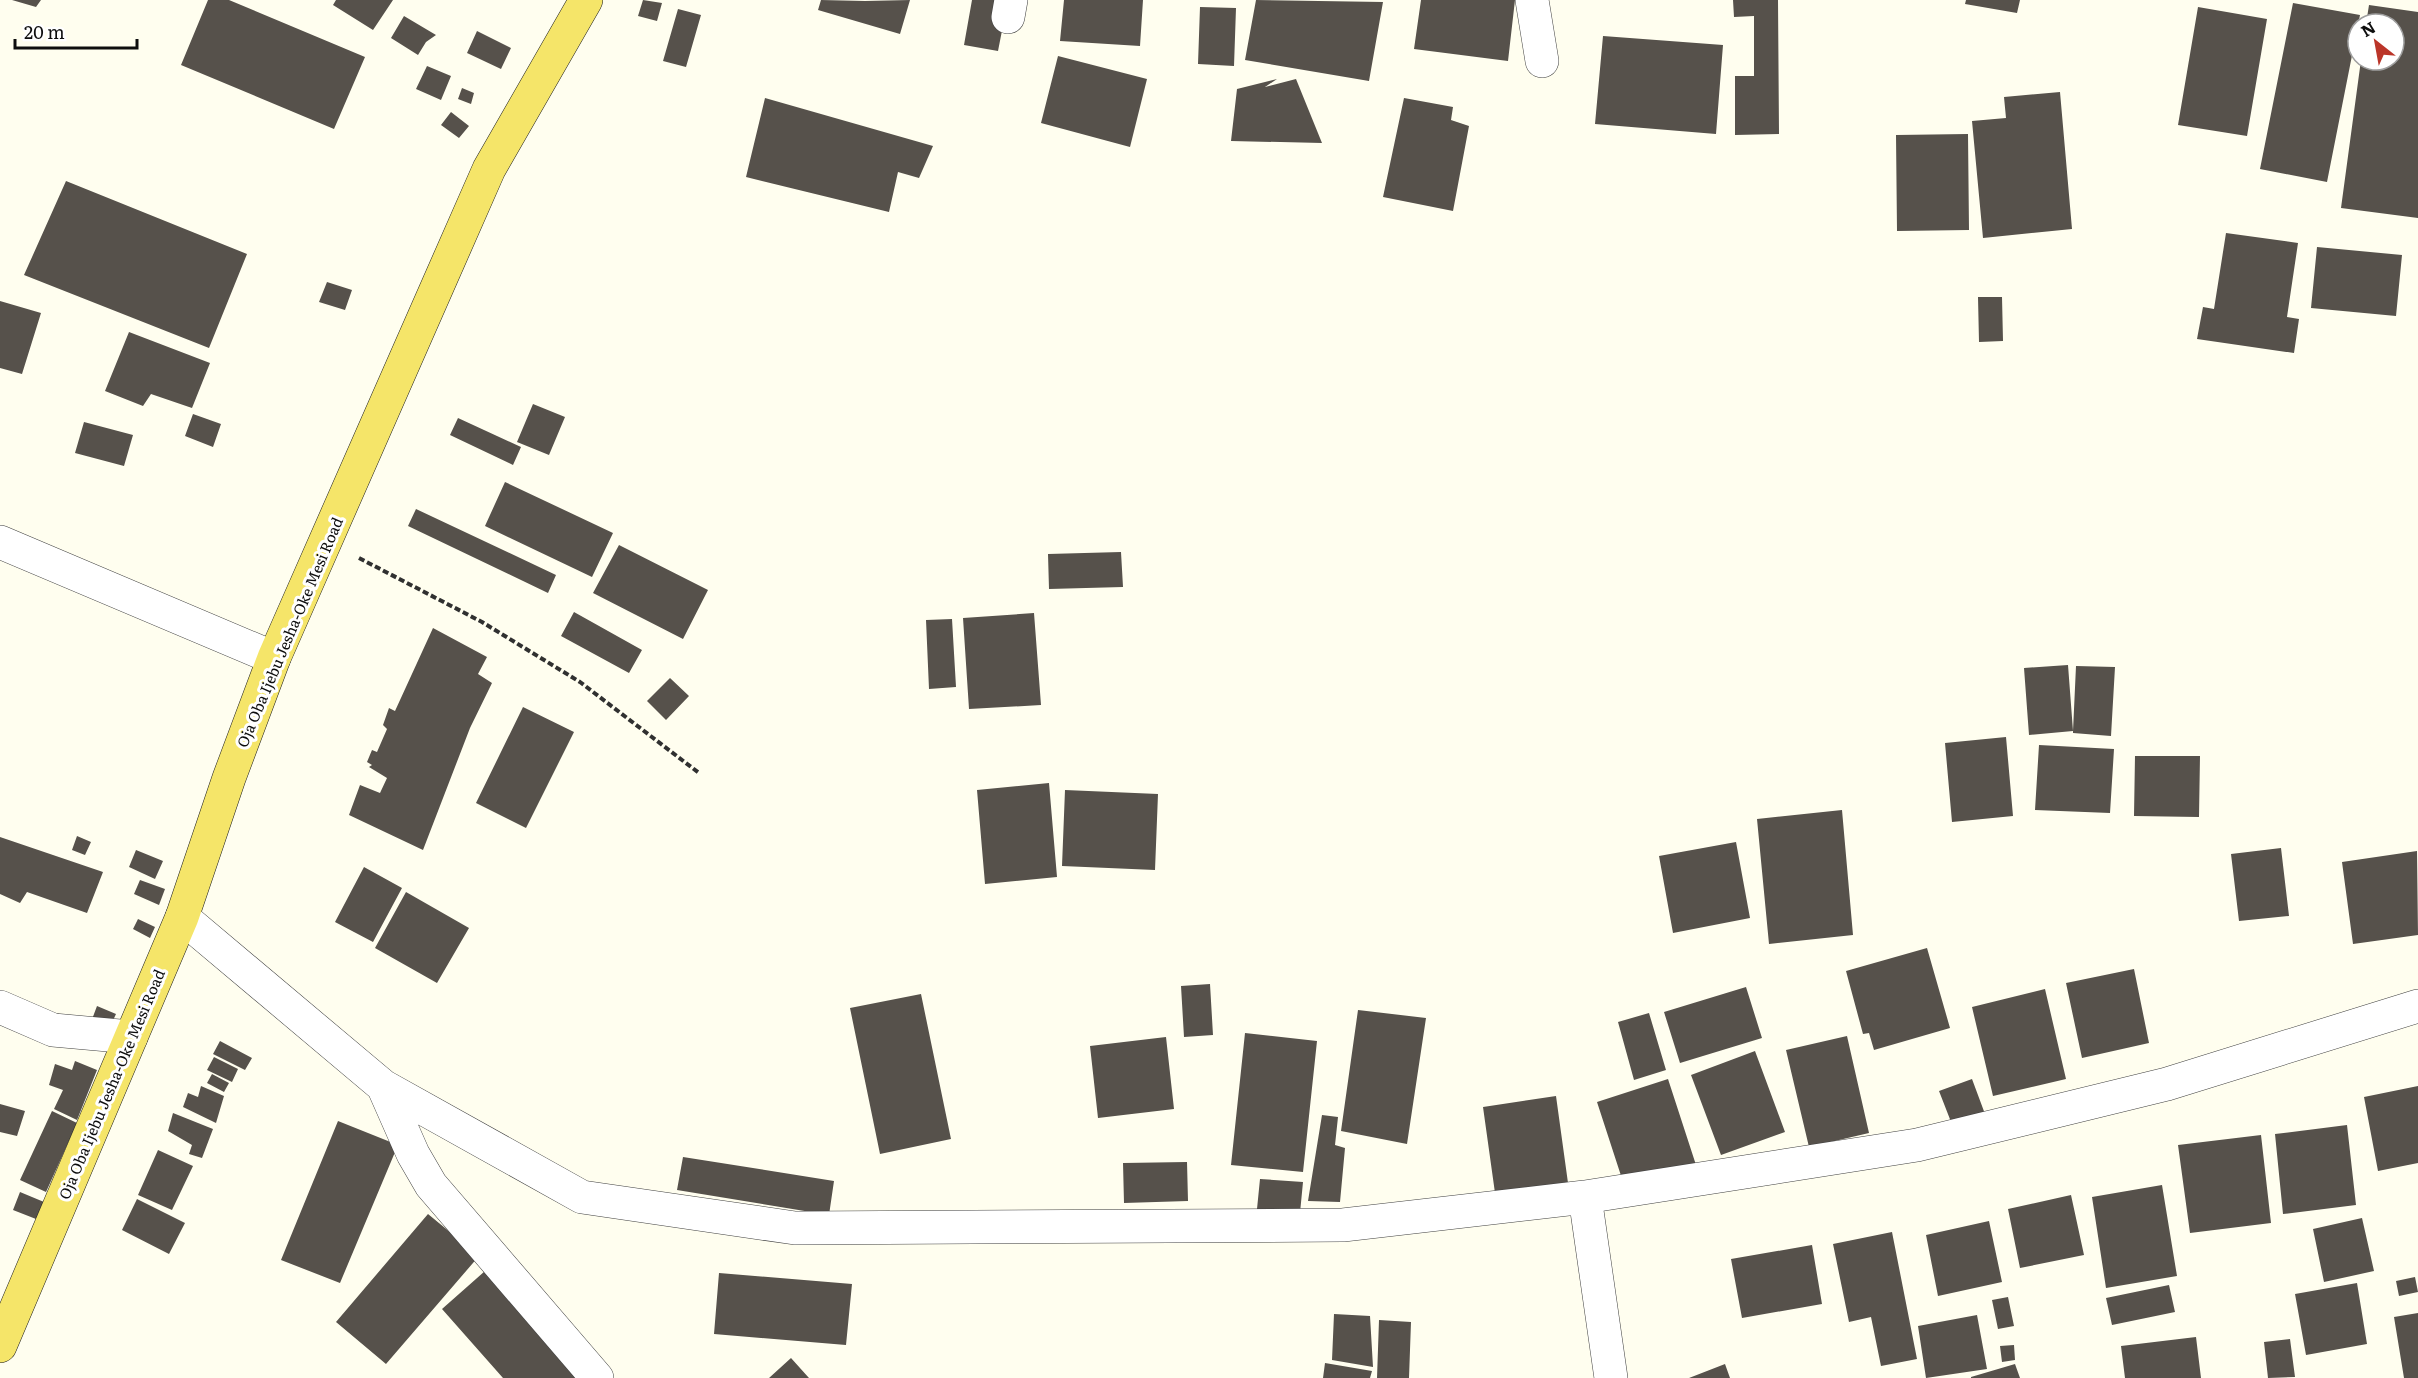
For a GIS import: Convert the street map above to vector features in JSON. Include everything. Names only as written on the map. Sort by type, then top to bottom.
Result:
[{"type":"main road","name":"Oja Oba Ijebu Jesha-Oke Mesi Road","points":[[0,1346],[182,917],[229,778],[274,658],[489,169],[586,0]]},
{"type":"street","points":[[1532,0],[1542,61]]},
{"type":"street","points":[[0,543],[274,658]]},
{"type":"street","points":[[182,917],[383,1086],[582,1197],[795,1228],[1343,1225],[1585,1197],[1917,1144],[2167,1084],[2418,1006]]},
{"type":"street","points":[[0,1007],[53,1030],[131,1037]]},
{"type":"street","points":[[383,1086],[413,1154],[431,1185],[597,1378]]},
{"type":"street","points":[[1585,1197],[1611,1378]]},
{"type":"path","points":[[326,540],[482,622],[580,682],[699,773]]},
{"type":"building","points":[[12,0],[41,0],[36,7]]},
{"type":"building","points":[[208,0],[229,0],[365,57],[334,129],[181,65]]},
{"type":"building","points":[[336,0],[393,0],[373,30],[333,5]]},
{"type":"building","points":[[643,0],[662,3],[657,21],[638,16]]},
{"type":"building","points":[[821,0],[910,0],[900,34],[818,10]]},
{"type":"building","points":[[972,0],[1008,0],[998,51],[964,45]]},
{"type":"building","points":[[1064,0],[1143,0],[1140,46],[1060,41]]},
{"type":"building","points":[[1256,0],[1383,2],[1369,81],[1245,60]]},
{"type":"building","points":[[1421,0],[1515,0],[1508,61],[1414,49]]},
{"type":"building","points":[[1733,0],[1778,0],[1779,134],[1735,135],[1735,76],[1754,76],[1754,16],[1734,17]]},
{"type":"building","points":[[1966,0],[2020,0],[2017,13],[1965,4]]},
{"type":"building","points":[[2293,3],[2346,12],[2346,72],[2349,72],[2327,182],[2260,169]]},
{"type":"building","points":[[2369,5],[2418,12],[2418,218],[2341,208],[2359,72],[2406,72],[2406,12],[2368,12]]},
{"type":"building","points":[[1200,7],[1236,8],[1234,66],[1198,64]]},
{"type":"building","points":[[2198,7],[2267,19],[2247,136],[2178,125]]},
{"type":"building","points":[[678,9],[701,15],[686,67],[663,61]]},
{"type":"building","points":[[404,16],[436,35],[426,42],[418,55],[391,38]]},
{"type":"building","points":[[477,31],[511,48],[501,69],[467,53]]},
{"type":"building","points":[[1603,36],[1723,45],[1716,134],[1595,124]]},
{"type":"building","points":[[1058,56],[1147,79],[1130,147],[1041,123]]},
{"type":"building","points":[[427,66],[451,76],[441,100],[416,89]]},
{"type":"building","points":[[1277,79],[1265,87],[1296,79],[1322,143],[1231,141],[1237,89]]},
{"type":"building","points":[[462,88],[474,93],[471,104],[458,99]]},
{"type":"building","points":[[2060,92],[2072,229],[1983,238],[1972,121],[2006,118],[2004,97]]},
{"type":"building","points":[[765,98],[933,146],[919,178],[898,172],[889,212],[746,177]]},
{"type":"building","points":[[1404,98],[1453,107],[1451,120],[1469,126],[1453,211],[1383,197]]},
{"type":"building","points":[[451,112],[469,126],[459,138],[441,125]]},
{"type":"building","points":[[1968,134],[1969,230],[1897,231],[1896,135]]},
{"type":"building","points":[[66,181],[247,254],[209,348],[24,275]]},
{"type":"building","points":[[2226,233],[2298,243],[2287,317],[2299,319],[2294,353],[2197,339],[2203,307],[2214,309]]},
{"type":"building","points":[[2317,247],[2402,255],[2396,316],[2311,308]]},
{"type":"building","points":[[327,282],[352,290],[345,310],[319,302]]},
{"type":"building","points":[[1978,297],[2002,297],[2003,341],[1979,342]]},
{"type":"building","points":[[0,301],[41,313],[22,374],[0,368]]},
{"type":"building","points":[[129,332],[210,363],[192,408],[151,394],[143,406],[105,391]]},
{"type":"building","points":[[533,404],[565,417],[549,455],[517,442]]},
{"type":"building","points":[[193,414],[221,424],[213,447],[185,436]]},
{"type":"building","points":[[458,418],[521,447],[513,465],[450,435]]},
{"type":"building","points":[[84,422],[133,435],[124,466],[75,453]]},
{"type":"building","points":[[505,482],[613,533],[592,577],[485,526]]},
{"type":"building","points":[[416,509],[556,575],[548,593],[408,526]]},
{"type":"building","points":[[619,545],[708,590],[683,639],[593,593]]},
{"type":"building","points":[[1121,552],[1123,587],[1049,589],[1048,554]]},
{"type":"building","points":[[574,612],[642,650],[629,673],[561,636]]},
{"type":"building","points":[[1034,613],[1041,705],[969,709],[963,618]]},
{"type":"building","points":[[952,619],[956,687],[929,689],[926,620]]},
{"type":"building","points":[[433,628],[487,657],[478,674],[492,683],[470,728],[423,850],[349,815],[360,785],[380,793],[387,778],[369,767],[372,765],[367,762],[372,750],[377,752],[387,729],[383,725],[389,708],[395,711]]},
{"type":"building","points":[[2068,665],[2073,731],[2029,735],[2024,668]]},
{"type":"building","points":[[2076,666],[2115,667],[2111,736],[2073,733]]},
{"type":"building","points":[[670,678],[689,696],[666,720],[647,701]]},
{"type":"building","points":[[523,707],[574,732],[526,828],[476,803]]},
{"type":"building","points":[[2006,737],[2013,816],[1952,822],[1945,743]]},
{"type":"building","points":[[2039,745],[2114,749],[2110,813],[2035,810]]},
{"type":"building","points":[[2135,756],[2200,756],[2199,817],[2134,816]]},
{"type":"building","points":[[1049,783],[1057,877],[985,884],[977,790]]},
{"type":"building","points":[[1065,790],[1158,794],[1155,870],[1062,866]]},
{"type":"building","points":[[1842,810],[1853,935],[1769,944],[1757,819]]},
{"type":"building","points":[[77,836],[91,842],[85,855],[72,850]]},
{"type":"building","points":[[0,837],[103,872],[87,913],[27,892],[20,903],[0,894]]},
{"type":"building","points":[[1736,842],[1750,918],[1673,933],[1659,856]]},
{"type":"building","points":[[2281,848],[2289,916],[2239,921],[2231,854]]},
{"type":"building","points":[[136,850],[163,861],[155,879],[129,867]]},
{"type":"building","points":[[2417,851],[2418,935],[2353,944],[2342,862]]},
{"type":"building","points":[[364,867],[402,888],[373,942],[335,922]]},
{"type":"building","points":[[140,880],[165,889],[159,905],[134,894]]},
{"type":"building","points":[[406,892],[469,928],[437,983],[375,948]]},
{"type":"building","points":[[138,919],[155,927],[150,938],[133,929]]},
{"type":"building","points":[[1927,948],[1950,1028],[1874,1050],[1869,1033],[1863,1034],[1846,971]]},
{"type":"building","points":[[2134,969],[2149,1043],[2082,1058],[2066,983]]},
{"type":"building","points":[[1210,984],[1213,1035],[1184,1037],[1181,986]]},
{"type":"building","points":[[1746,987],[1762,1038],[1680,1063],[1664,1012]]},
{"type":"building","points":[[2045,989],[2066,1079],[1993,1096],[1972,1007]]},
{"type":"building","points":[[921,994],[951,1139],[880,1154],[850,1008]]},
{"type":"building","points":[[97,1006],[116,1014],[109,1029],[91,1022]]},
{"type":"building","points":[[1358,1010],[1426,1018],[1407,1144],[1341,1131]]},
{"type":"building","points":[[1649,1013],[1666,1070],[1634,1080],[1618,1022]]},
{"type":"building","points":[[1245,1033],[1317,1041],[1303,1172],[1231,1165]]},
{"type":"building","points":[[1847,1036],[1869,1133],[1809,1147],[1786,1050]]},
{"type":"building","points":[[1166,1037],[1174,1109],[1098,1118],[1090,1046]]},
{"type":"building","points":[[220,1041],[252,1058],[245,1070],[213,1054]]},
{"type":"building","points":[[1755,1051],[1785,1132],[1721,1155],[1691,1075]]},
{"type":"building","points":[[214,1057],[238,1069],[232,1082],[207,1070]]},
{"type":"building","points":[[75,1061],[97,1070],[77,1120],[54,1109],[63,1090],[49,1085],[55,1064],[72,1070]]},
{"type":"building","points":[[212,1074],[229,1083],[224,1092],[207,1083]]},
{"type":"building","points":[[1668,1079],[1696,1165],[1625,1188],[1597,1102]]},
{"type":"building","points":[[1972,1079],[1985,1114],[1953,1127],[1939,1091]]},
{"type":"building","points":[[201,1086],[224,1096],[216,1123],[183,1107],[188,1093],[198,1097]]},
{"type":"building","points":[[2418,1086],[2418,1163],[2378,1171],[2364,1097]]},
{"type":"building","points":[[1556,1096],[1568,1183],[1495,1193],[1483,1107]]},
{"type":"building","points":[[0,1104],[25,1111],[17,1136],[0,1132]]},
{"type":"building","points":[[52,1111],[77,1123],[46,1192],[20,1180]]},
{"type":"building","points":[[173,1113],[213,1129],[202,1158],[189,1154],[192,1145],[168,1131]]},
{"type":"building","points":[[1322,1115],[1338,1117],[1335,1145],[1345,1148],[1340,1202],[1308,1201]]},
{"type":"building","points":[[338,1121],[398,1145],[340,1283],[281,1260]]},
{"type":"building","points":[[2347,1125],[2356,1205],[2283,1214],[2275,1134]]},
{"type":"building","points":[[2261,1135],[2271,1223],[2190,1233],[2178,1145]]},
{"type":"building","points":[[158,1150],[193,1166],[172,1210],[138,1195]]},
{"type":"building","points":[[683,1157],[834,1181],[829,1215],[677,1190]]},
{"type":"building","points":[[1187,1162],[1188,1201],[1124,1203],[1123,1163]]},
{"type":"building","points":[[1260,1179],[1303,1182],[1300,1213],[1257,1209]]},
{"type":"building","points":[[2162,1185],[2177,1276],[2106,1288],[2092,1197]]},
{"type":"building","points":[[20,1192],[44,1202],[36,1219],[13,1210]]},
{"type":"building","points":[[2071,1195],[2084,1255],[2020,1268],[2008,1209]]},
{"type":"building","points":[[137,1199],[185,1223],[169,1254],[122,1230]]},
{"type":"building","points":[[428,1214],[479,1256],[386,1364],[336,1322]]},
{"type":"building","points":[[2362,1218],[2374,1271],[2324,1282],[2313,1229]]},
{"type":"building","points":[[1989,1221],[2002,1282],[1938,1296],[1926,1235]]},
{"type":"building","points":[[1892,1232],[1917,1359],[1881,1366],[1871,1317],[1849,1322],[1833,1244]]},
{"type":"building","points":[[1812,1245],[1822,1304],[1742,1318],[1731,1259]]},
{"type":"building","points":[[485,1271],[579,1378],[503,1378],[442,1309]]},
{"type":"building","points":[[719,1273],[852,1284],[846,1345],[714,1334]]},
{"type":"building","points":[[2415,1277],[2418,1292],[2399,1296],[2396,1281]]},
{"type":"building","points":[[2357,1283],[2367,1344],[2306,1355],[2295,1294]]},
{"type":"building","points":[[2169,1285],[2175,1312],[2112,1325],[2106,1298]]},
{"type":"building","points":[[2008,1297],[2014,1326],[1998,1329],[1992,1300]]},
{"type":"building","points":[[2418,1313],[2418,1378],[2404,1378],[2394,1317]]},
{"type":"building","points":[[1334,1314],[1370,1316],[1373,1367],[1332,1360]]},
{"type":"building","points":[[1977,1315],[1987,1369],[1926,1378],[1918,1326]]},
{"type":"building","points":[[1379,1320],[1411,1322],[1409,1378],[1377,1378]]},
{"type":"building","points":[[2196,1337],[2201,1378],[2125,1378],[2121,1346]]},
{"type":"building","points":[[2290,1339],[2295,1377],[2268,1378],[2264,1342]]},
{"type":"building","points":[[2014,1345],[2015,1360],[2002,1362],[2000,1346]]},
{"type":"building","points":[[791,1358],[809,1378],[769,1378]]},
{"type":"building","points":[[1325,1363],[1372,1371],[1370,1378],[1323,1378]]},
{"type":"building","points":[[1725,1364],[1730,1378],[1689,1378]]},
{"type":"building","points":[[2015,1364],[2020,1378],[1971,1378],[1971,1377]]}]
